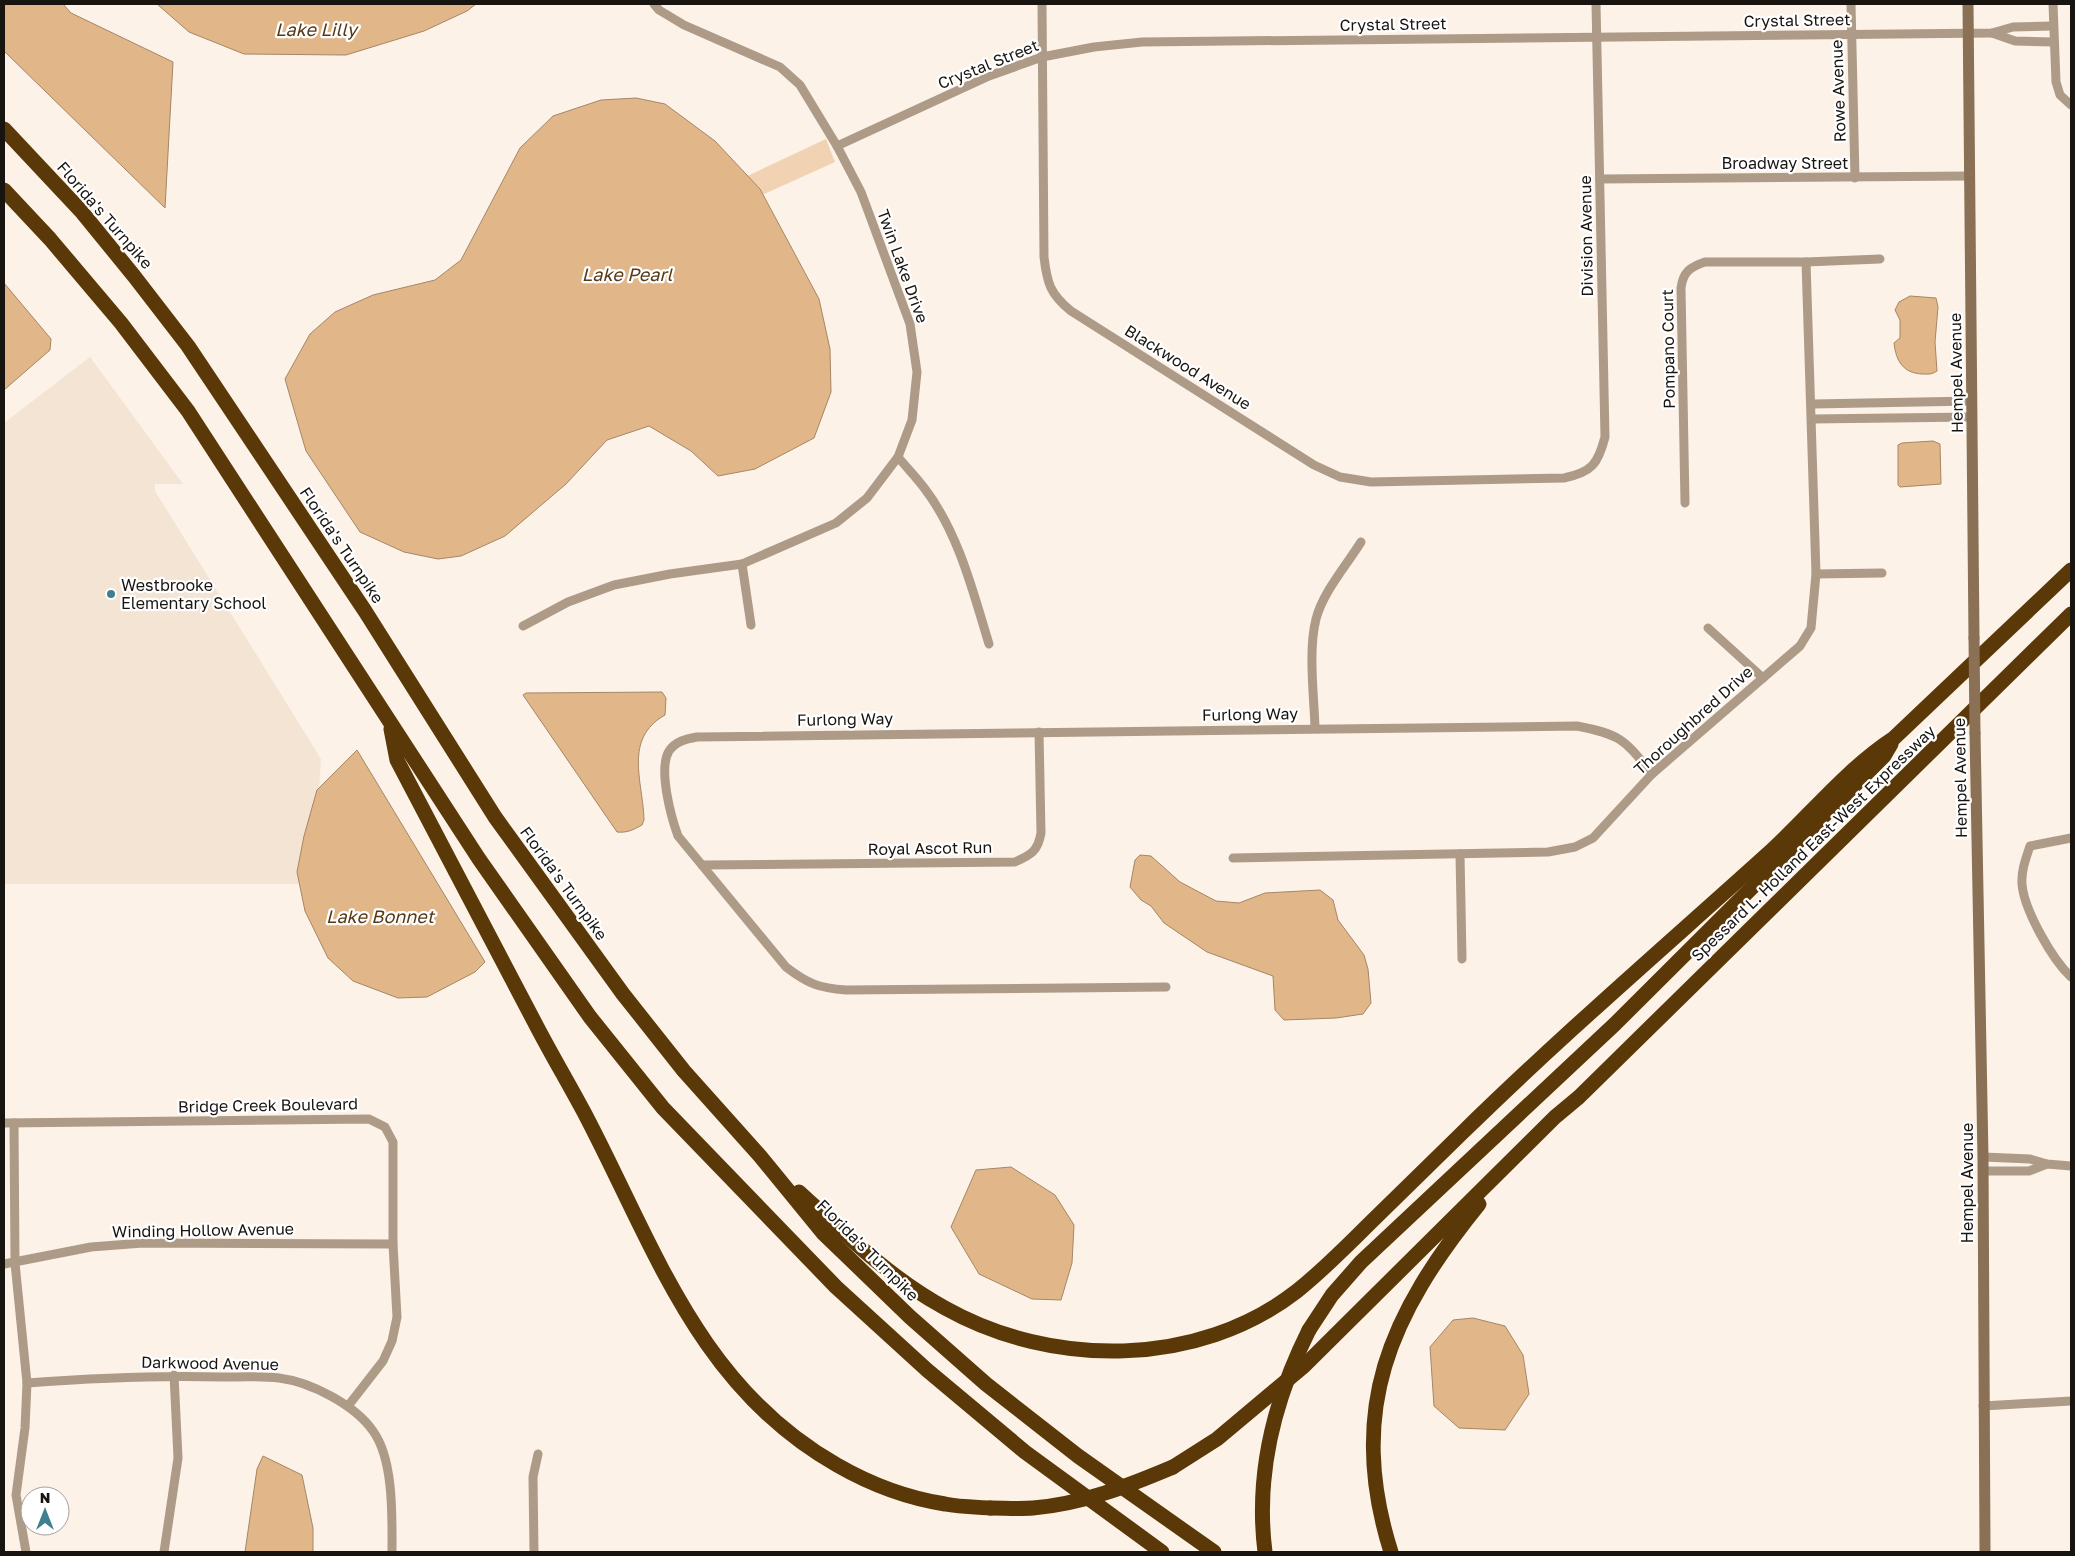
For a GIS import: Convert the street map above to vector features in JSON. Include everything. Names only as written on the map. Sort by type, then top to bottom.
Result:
[{"type":"highway","name":"Florida's Turnpike","points":[[4,129],[81,212],[188,346],[365,611],[495,817],[629,1002],[684,1071],[760,1156],[822,1233],[910,1317],[986,1384],[1078,1456],[1214,1552]]},
{"type":"highway","points":[[4,190],[50,239],[121,323],[188,411],[390,726],[532,936],[590,1017],[663,1108],[836,1287],[927,1370],[1025,1452],[1162,1552]]},
{"type":"highway","name":"Spessard L. Holland East-West Expressway","points":[[1894,738],[2071,570]]},
{"type":"highway","name":"Spessard L. Holland East-West Expressway","points":[[1579,1098],[2071,614]]},
{"type":"highway","points":[[390,726],[393,746],[401,768],[585,1114],[680,1301],[712,1353],[740,1388],[772,1421],[810,1450],[853,1474],[896,1492],[945,1504],[990,1508],[1033,1508],[1076,1501],[1129,1486],[1173,1467],[1218,1439],[1304,1366],[1556,1117],[1579,1098]]},
{"type":"highway","points":[[760,1156],[858,1246],[902,1281],[946,1309],[1001,1332],[1048,1347],[1101,1352],[1153,1349],[1206,1337],[1254,1318],[1296,1292],[1339,1254],[1536,1061],[1773,848],[1874,752],[1894,738]]},
{"type":"highway","points":[[1265,1552],[1262,1485],[1267,1442],[1288,1373],[1309,1330],[1332,1295],[1361,1262],[1622,1017],[1884,756],[1894,738]]},
{"type":"highway","points":[[1391,1552],[1379,1516],[1373,1470],[1373,1428],[1379,1386],[1392,1343],[1408,1304],[1435,1262],[1489,1192],[1565,1119],[1579,1098]]},
{"type":"street","name":"Twin Lake Drive","points":[[523,626],[568,602],[614,585],[670,574],[742,564],[836,523],[867,498],[898,458],[912,420],[917,372],[910,324],[861,192],[837,146],[800,86],[780,66],[684,25],[659,10],[654,4]]},
{"type":"street","name":"Blackwood Avenue","points":[[1042,4],[1044,257],[1046,274],[1056,299],[1070,311],[1306,460],[1340,477],[1371,482],[1564,478],[1580,475],[1594,466]]},
{"type":"street","name":"Division Avenue","points":[[1594,466],[1601,454],[1605,437],[1596,4]]},
{"type":"street","name":"Rowe Avenue","points":[[1851,4],[1855,178]]},
{"type":"street","name":"Hempel Avenue","points":[[1968,4],[1975,733],[1984,1171],[1983,1406],[1985,1552]]},
{"type":"street","points":[[2053,4],[2056,82],[2060,95],[2071,105]]},
{"type":"street","points":[[1992,33],[2013,27],[2054,26]]},
{"type":"street","name":"Crystal Street","points":[[837,146],[989,76],[1042,57],[1094,47],[1142,42],[1992,33]]},
{"type":"street","points":[[1992,33],[2016,41],[2054,42]]},
{"type":"street","name":"Broadway Street","points":[[1600,179],[1970,176]]},
{"type":"street","name":"Pompano Court","points":[[1685,503],[1682,278],[1691,267],[1705,262],[1806,262],[1880,259]]},
{"type":"street","name":"Thoroughbred Drive","points":[[1233,858],[1548,852],[1575,847],[1593,838],[1652,774],[1800,646],[1811,628],[1816,574],[1806,262]]},
{"type":"street","points":[[1812,404],[1972,401]]},
{"type":"street","points":[[1812,419],[1972,417]]},
{"type":"street","points":[[898,458],[926,490],[943,518],[963,561],[989,644]]},
{"type":"street","points":[[1315,728],[1313,638],[1316,618],[1326,596],[1361,542]]},
{"type":"street","points":[[742,564],[751,625]]},
{"type":"street","points":[[1816,574],[1882,573]]},
{"type":"street","points":[[1708,628],[1763,678]]},
{"type":"street","name":"Furlong Way","points":[[1166,987],[822,988],[804,981],[786,967],[678,836],[669,813],[665,766],[669,751],[681,740],[696,736],[1577,726],[1608,732],[1627,744],[1652,774]]},
{"type":"street","name":"Royal Ascot Run","points":[[702,865],[1015,862],[1030,855],[1039,846],[1041,833],[1039,732]]},
{"type":"street","points":[[2071,838],[2030,846],[2024,863],[2022,885],[2032,917],[2062,968],[2071,977]]},
{"type":"street","points":[[1460,854],[1462,959]]},
{"type":"street","name":"Bridge Creek Boulevard","points":[[4,1123],[369,1119],[385,1127],[393,1142],[393,1244],[397,1317],[392,1341],[383,1361],[348,1406]]},
{"type":"street","points":[[14,1123],[15,1263],[26,1383],[24,1428],[16,1495],[26,1552]]},
{"type":"street","points":[[1983,1158],[2030,1159],[2047,1164],[2071,1166]]},
{"type":"street","points":[[1984,1171],[2029,1171],[2047,1164]]},
{"type":"street","name":"Winding Hollow Avenue","points":[[4,1264],[91,1247],[143,1243],[393,1244]]},
{"type":"street","points":[[164,1552],[178,1458],[174,1375]]},
{"type":"street","name":"Darkwood Avenue","points":[[26,1383],[100,1377],[174,1375],[281,1378],[318,1390],[348,1406],[374,1431],[387,1465],[392,1507],[392,1552]]},
{"type":"street","points":[[1983,1406],[2071,1401]]},
{"type":"street","points":[[534,1552],[533,1477],[538,1454]]},
{"type":"shaded area","points":[[826,139],[835,162],[733,208],[724,187]]},
{"type":"shaded area","name":"Westbrooke Elementary School","points":[[90,357],[183,484],[155,484],[155,491],[321,759],[313,884],[4,884],[4,423]]},
{"type":"water","points":[[4,4],[63,4],[71,13],[173,62],[165,208],[4,51]]},
{"type":"water","name":"Lake Lilly","points":[[157,4],[476,4],[467,11],[424,31],[346,55],[244,54],[189,32]]},
{"type":"water","name":"Lake Pearl","points":[[636,98],[665,104],[715,141],[760,189],[819,299],[830,349],[831,392],[814,438],[755,469],[718,476],[691,451],[649,426],[607,440],[566,484],[505,536],[461,556],[438,559],[404,552],[360,532],[306,451],[285,379],[310,334],[335,312],[373,295],[435,280],[461,260],[520,148],[553,116],[601,100]]},
{"type":"water","points":[[4,283],[51,339],[50,350],[4,390]]},
{"type":"water","points":[[1910,296],[1936,298],[1938,307],[1935,342],[1937,371],[1931,374],[1910,371],[1902,365],[1897,355],[1894,343],[1900,338],[1900,320],[1895,310],[1899,302]]},
{"type":"water","points":[[1933,441],[1940,444],[1941,484],[1900,487],[1898,485],[1898,445],[1902,443]]},
{"type":"water","points":[[662,692],[666,698],[665,715],[652,725],[644,736],[638,762],[644,820],[642,825],[633,830],[617,832],[523,695],[526,693]]},
{"type":"water","name":"Lake Bonnet","points":[[357,750],[485,962],[475,972],[427,997],[398,998],[353,981],[328,958],[305,911],[297,872],[304,836],[317,790]]},
{"type":"water","points":[[1140,855],[1151,856],[1180,882],[1216,901],[1239,903],[1265,893],[1320,890],[1333,900],[1338,920],[1364,955],[1368,969],[1371,1003],[1363,1014],[1336,1018],[1284,1020],[1275,1010],[1273,976],[1207,952],[1164,923],[1151,906],[1141,900],[1130,887],[1135,860]]},
{"type":"water","points":[[1011,1167],[1055,1195],[1074,1225],[1072,1263],[1061,1300],[1032,1299],[979,1274],[951,1227],[976,1170]]},
{"type":"water","points":[[1473,1318],[1505,1326],[1523,1355],[1529,1394],[1505,1430],[1459,1428],[1434,1406],[1430,1347],[1453,1320]]},
{"type":"water","points":[[263,1456],[302,1475],[313,1528],[313,1552],[245,1552],[257,1469]]},
{"type":"place","name":"Westbrooke Elementary School","points":[[111,594]]}]
